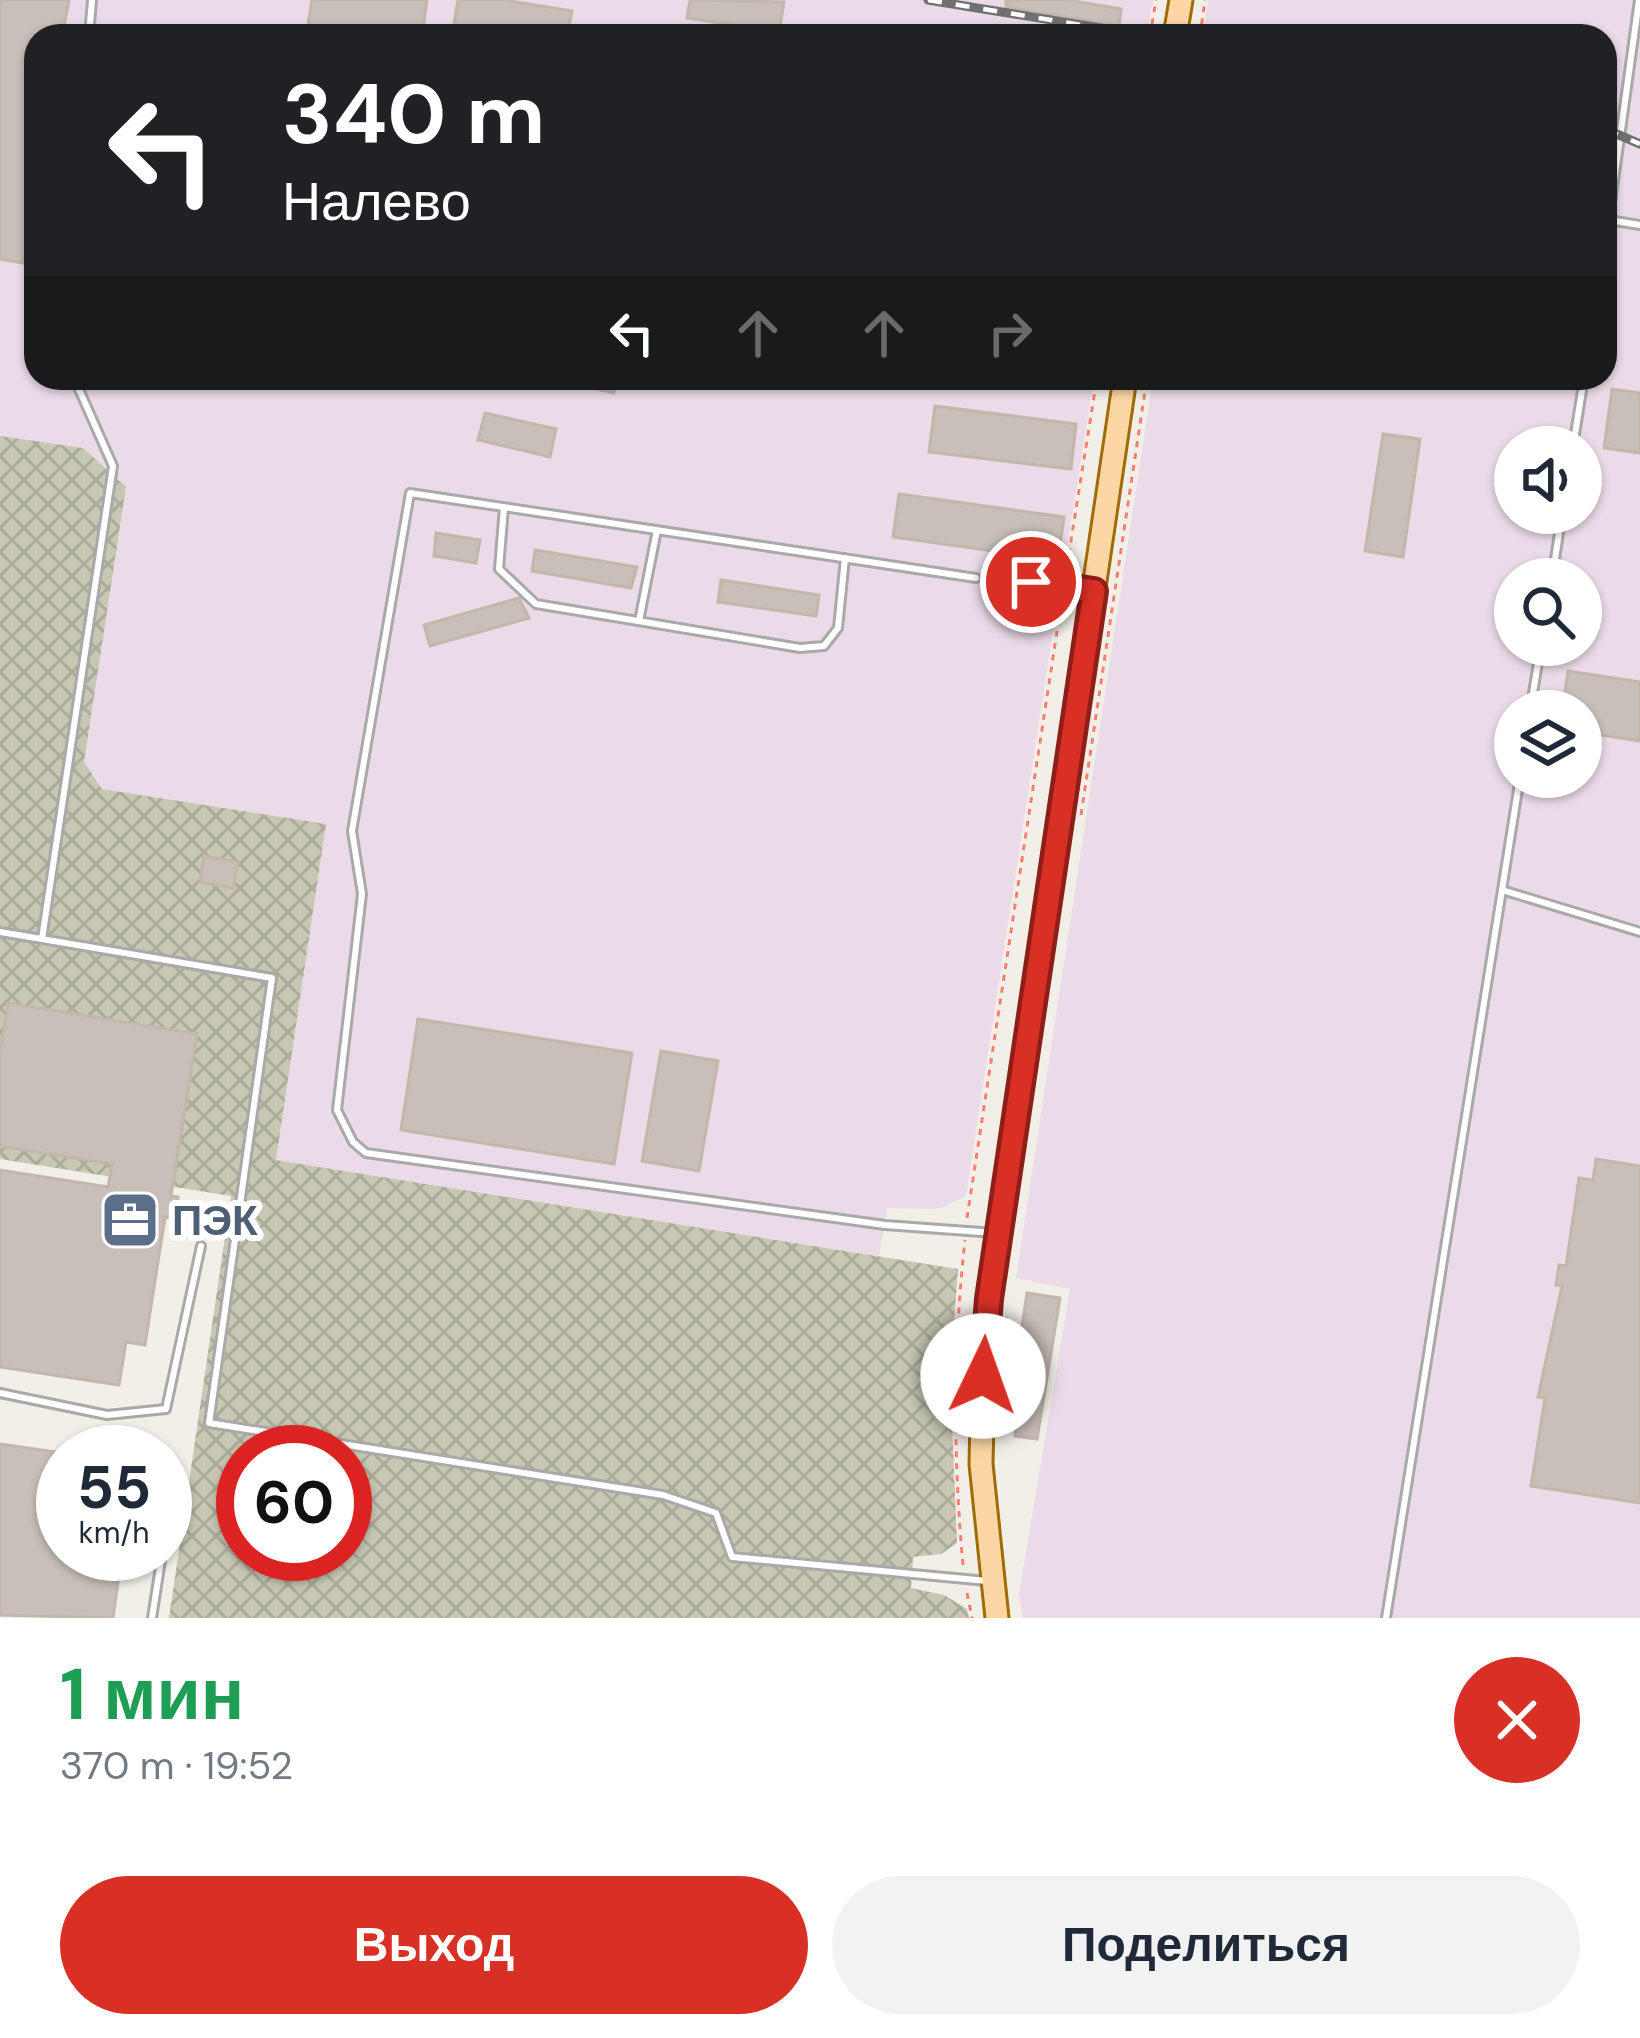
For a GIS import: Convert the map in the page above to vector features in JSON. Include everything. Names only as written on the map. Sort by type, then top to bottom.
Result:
[{"type":"main road","points":[[997,1618],[981,1464],[985,1332],[1123,390]]},
{"type":"lane","points":[[1617,163],[1640,0]]},
{"type":"lane","points":[[42,939],[113,466],[79,390]]},
{"type":"lane","points":[[1576,426],[1582,390]]},
{"type":"lane","points":[[976,578],[410,493],[352,831],[362,894],[337,1110],[352,1142],[366,1153],[885,1225],[999,1234]]},
{"type":"lane","points":[[504,507],[499,569],[536,604],[800,649],[824,646],[838,628],[845,558]]},
{"type":"lane","points":[[639,622],[657,530]]},
{"type":"lane","points":[[998,578],[1094,591]]},
{"type":"lane","points":[[1386,1618],[1517,798]]},
{"type":"lane","points":[[1502,890],[1640,932]]},
{"type":"lane","points":[[0,932],[272,978],[209,1423],[663,1495],[716,1513],[732,1557],[990,1582]]},
{"type":"lane","points":[[0,1393],[107,1415],[166,1409],[201,1246]]},
{"type":"lane","points":[[152,1618],[158,1581]]},
{"type":"path","points":[[972,1618],[964,1580],[955,1466],[955,1374],[965,1231],[1094,390]]},
{"type":"path","points":[[1078,827],[1146,390]]},
{"type":"path","points":[[1003,1356],[1006,1316]]},
{"type":"shaded area","points":[[0,0],[1153,0],[1149,24],[24,24],[24,390],[1092,390],[1064,566],[1003,557],[999,578],[997,600],[1056,612],[966,1196],[939,1209],[887,1208],[879,1256],[276,1160],[326,824],[103,789],[83,762],[126,488],[0,436]]},
{"type":"shaded area","points":[[1208,0],[1640,0],[1640,1618],[1023,1618],[1019,1594],[1070,1289],[1016,1278],[1151,390],[1617,390],[1617,24],[1205,24]]},
{"type":"shaded area","points":[[0,436],[83,448],[126,487],[84,762],[102,789],[326,824],[276,1160],[958,1269],[950,1375],[957,1543],[941,1554],[913,1557],[911,1588],[944,1595],[967,1609],[969,1618],[169,1618],[174,1581],[192,1581],[192,1461],[231,1196],[0,1159]]},
{"type":"building","points":[[0,0],[69,0],[64,24],[24,24],[24,257],[23,263],[0,259]]},
{"type":"building","points":[[312,0],[427,0],[424,24],[308,24]]},
{"type":"building","points":[[458,0],[504,0],[572,11],[569,24],[454,24]]},
{"type":"building","points":[[690,0],[784,2],[780,24],[687,18]]},
{"type":"building","points":[[1006,0],[1068,0],[1121,9],[1119,24],[1107,24],[1006,7]]},
{"type":"building","points":[[1612,390],[1640,393],[1640,453],[1604,448]]},
{"type":"building","points":[[935,406],[1076,424],[1071,469],[929,452]]},
{"type":"building","points":[[485,413],[556,429],[550,457],[478,440]]},
{"type":"building","points":[[1383,434],[1420,439],[1403,557],[1365,551]]},
{"type":"building","points":[[899,494],[1064,517],[1058,560],[893,537]]},
{"type":"building","points":[[436,533],[480,540],[476,563],[434,556]]},
{"type":"building","points":[[535,550],[637,567],[631,588],[532,571]]},
{"type":"building","points":[[721,580],[819,595],[816,616],[718,602]]},
{"type":"building","points":[[519,598],[529,618],[430,646],[424,625]]},
{"type":"building","points":[[1568,671],[1640,682],[1640,741],[1602,735],[1602,690],[1565,690]]},
{"type":"building","points":[[204,856],[238,862],[233,888],[200,882]]},
{"type":"building","points":[[8,1003],[197,1034],[171,1196],[178,1197],[175,1219],[165,1217],[145,1345],[126,1342],[119,1385],[0,1367],[0,1170],[108,1187],[112,1164],[0,1146],[0,1054]]},
{"type":"building","points":[[418,1019],[632,1053],[614,1164],[401,1130]]},
{"type":"building","points":[[661,1051],[718,1061],[699,1171],[642,1161]]},
{"type":"building","points":[[1596,1159],[1640,1166],[1640,1503],[1531,1486],[1545,1398],[1538,1397],[1562,1286],[1556,1285],[1559,1265],[1566,1266],[1579,1178],[1593,1180]]},
{"type":"building","points":[[1027,1293],[1060,1298],[1037,1439],[1015,1436]]},
{"type":"building","points":[[0,1444],[36,1449],[36,1581],[118,1581],[113,1618],[0,1615]]},
{"type":"railway","points":[[928,0],[1076,24]]},
{"type":"railway","points":[[1617,134],[1640,144]]},
{"type":"place","name":"ПЭК","points":[[130,1220]]},
{"type":"route","points":[[983,1376],[989,1299],[1094,591],[1031,582]]}]
